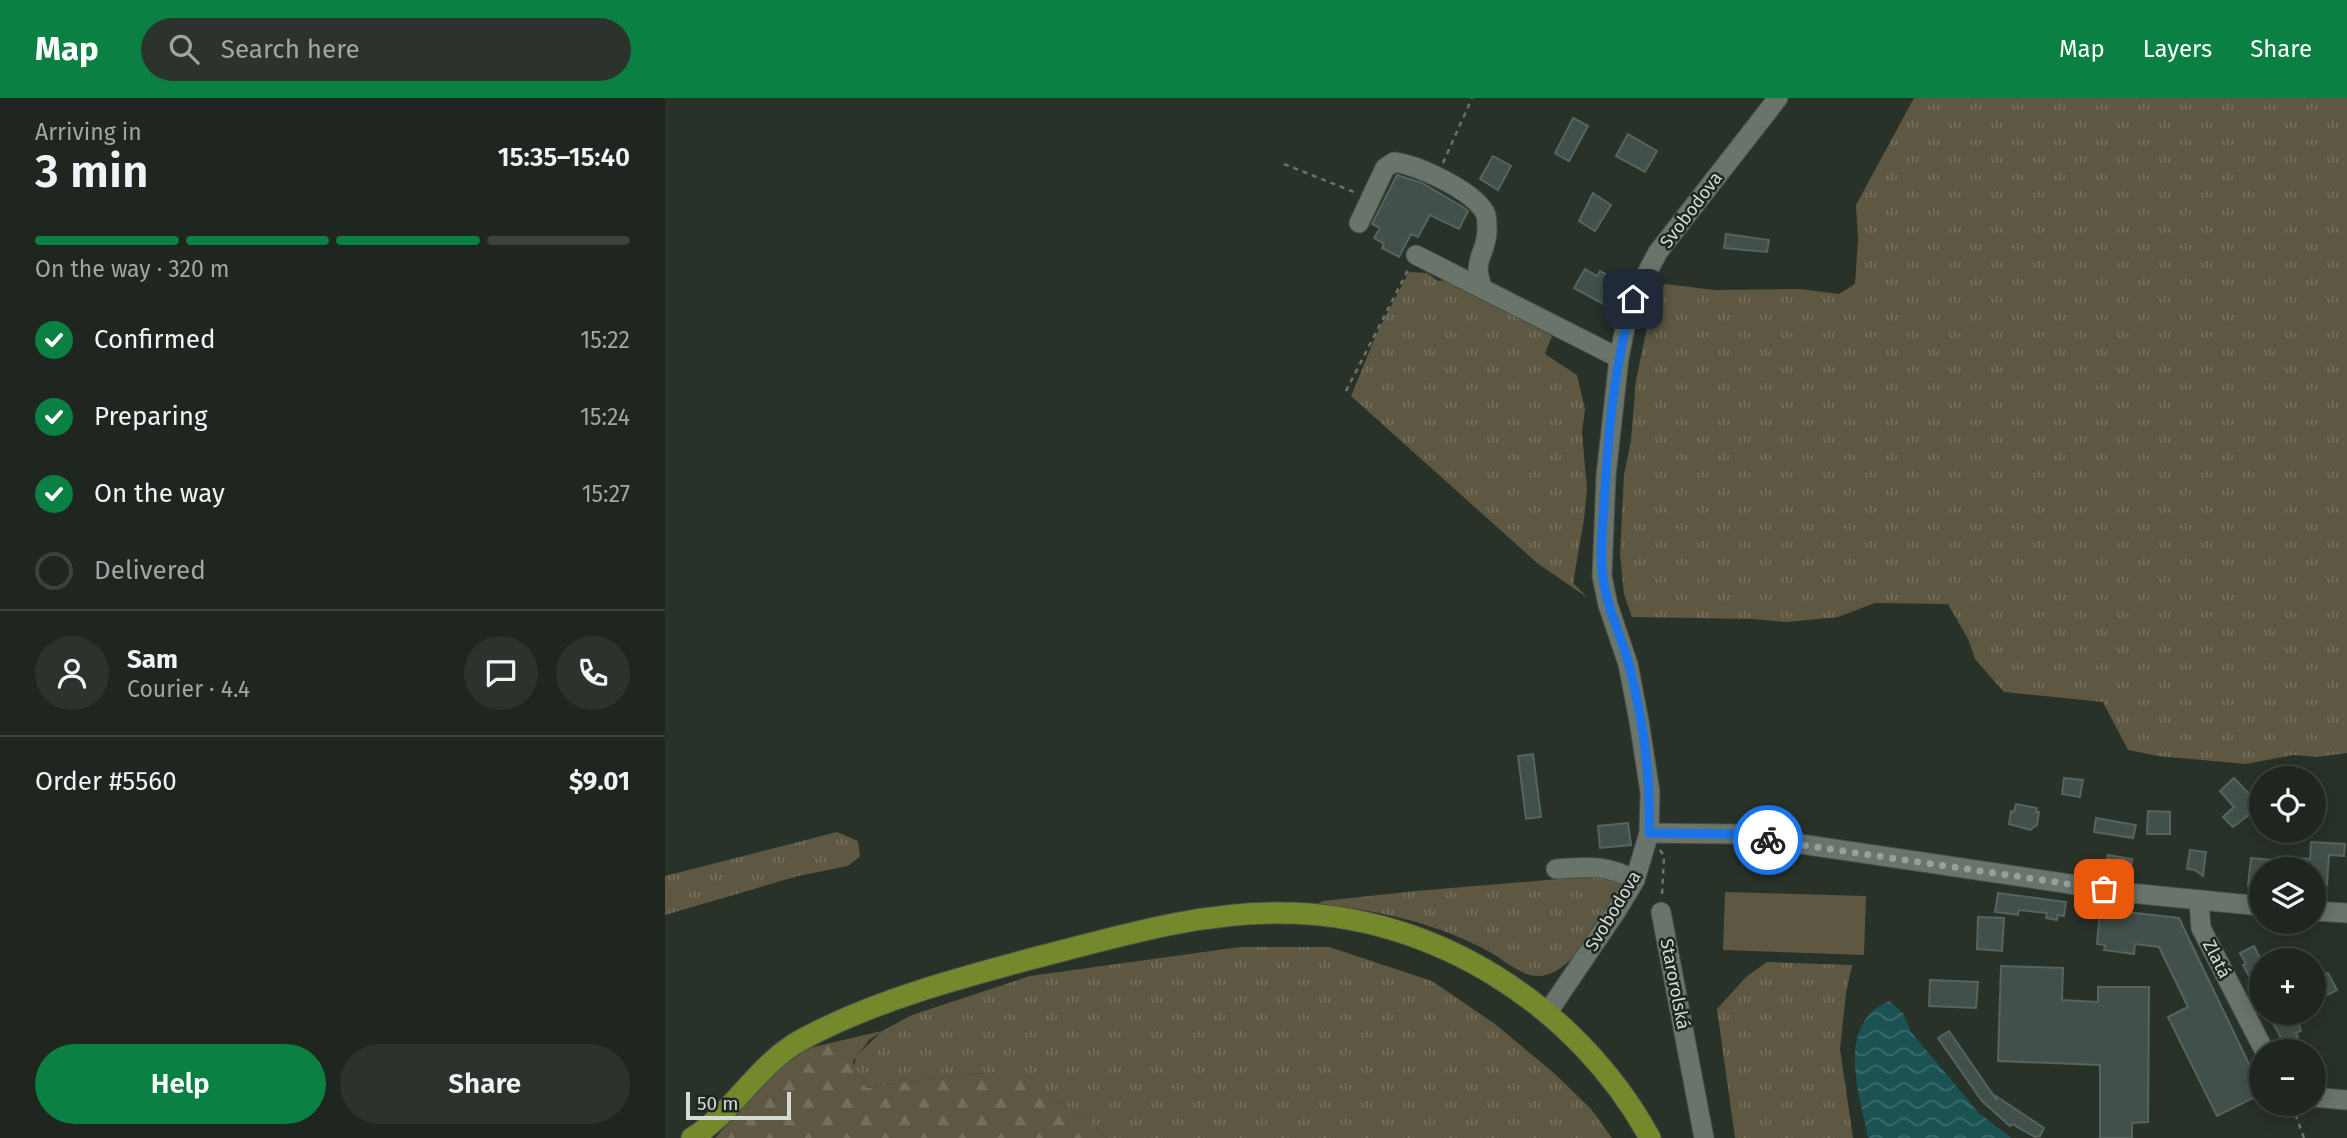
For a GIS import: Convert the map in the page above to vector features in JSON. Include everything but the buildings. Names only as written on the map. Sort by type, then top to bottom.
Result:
[{"type":"main road","points":[[692,1138],[722,1115],[781,1053],[812,1034],[857,1015],[1012,964],[1142,931],[1206,919],[1281,913],[1312,914],[1403,933],[1461,957],[1506,983],[1548,1012],[1570,1032],[1623,1093],[1650,1138]]},
{"type":"street","name":"Svobodova","points":[[1548,1012],[1635,880],[1649,833],[1650,792],[1639,721],[1628,664],[1608,605],[1602,576],[1605,476],[1619,358],[1633,299],[1658,252],[1778,98]]},
{"type":"street","points":[[1359,223],[1385,168],[1394,162],[1411,164],[1438,176],[1476,202],[1486,215],[1487,233],[1477,274],[1483,289]]},
{"type":"street","points":[[1416,255],[1619,358]]},
{"type":"street","points":[[1649,833],[1734,834],[2117,891],[2249,905]]},
{"type":"street","points":[[1556,869],[1607,867],[1635,880]]},
{"type":"street","name":"Zlatá","points":[[2199,900],[2201,928],[2258,1039]]},
{"type":"street","name":"Starorolská","points":[[1661,912],[1704,1138]]},
{"type":"street","points":[[2326,912],[2347,914]]},
{"type":"street","points":[[2326,1098],[2347,1100]]},
{"type":"path","points":[[1438,176],[1472,98]]},
{"type":"path","points":[[1284,164],[1370,198]]},
{"type":"path","points":[[1346,391],[1416,255]]},
{"type":"path","points":[[1649,833],[1664,856],[1661,912]]},
{"type":"path","points":[[2296,1116],[2304,1138]]},
{"type":"green space","points":[[1914,98],[2347,98],[2347,753],[2317,757],[2293,755],[2246,764],[2158,756],[2128,750],[2103,702],[2004,692],[1975,659],[1968,639],[1948,604],[1875,603],[1838,617],[1787,622],[1632,617],[1624,594],[1620,554],[1624,475],[1631,440],[1636,380],[1653,299],[1665,284],[1715,290],[1800,289],[1839,294],[1855,284],[1858,239],[1856,205]]},
{"type":"green space","points":[[1409,272],[1427,273],[1438,281],[1447,280],[1552,336],[1545,354],[1577,375],[1585,409],[1582,432],[1587,490],[1573,583],[1588,598],[1537,563],[1351,396],[1376,335]]},
{"type":"green space","points":[[837,832],[858,841],[860,856],[848,866],[798,876],[665,915],[665,876]]},
{"type":"green space","points":[[1607,875],[1617,879],[1620,886],[1584,944],[1556,971],[1537,976],[1520,971],[1468,941],[1427,925],[1383,914],[1317,904],[1323,901],[1416,891]]},
{"type":"green space","points":[[1725,892],[1866,896],[1864,955],[1723,950]]},
{"type":"green space","points":[[1240,947],[1329,947],[1432,981],[1495,1024],[1555,1074],[1591,1109],[1612,1138],[1107,1138],[1094,1124],[1049,1096],[1000,1072],[868,1088],[856,1082],[853,1071],[856,1056],[882,1031],[912,1015],[1030,976]]},
{"type":"green space","points":[[1767,962],[1852,965],[1840,1049],[1853,1138],[1735,1138],[1717,1009],[1746,977]]},
{"type":"green space","points":[[882,1031],[869,1040],[853,1061],[856,1081],[868,1088],[1000,1072],[1049,1096],[1094,1124],[1107,1138],[715,1138],[779,1067],[809,1048]]},
{"type":"water","points":[[1889,1001],[1903,1013],[1911,1032],[1979,1113],[2011,1138],[1868,1138],[1857,1082],[1856,1043],[1861,1026],[1872,1012]]},
{"type":"way so far","points":[[1768,840],[2104,889]]},
{"type":"route","points":[[1633,299],[1619,358],[1605,476],[1602,576],[1608,605],[1628,664],[1639,721],[1650,792],[1649,833],[1734,834],[1768,840]]}]
